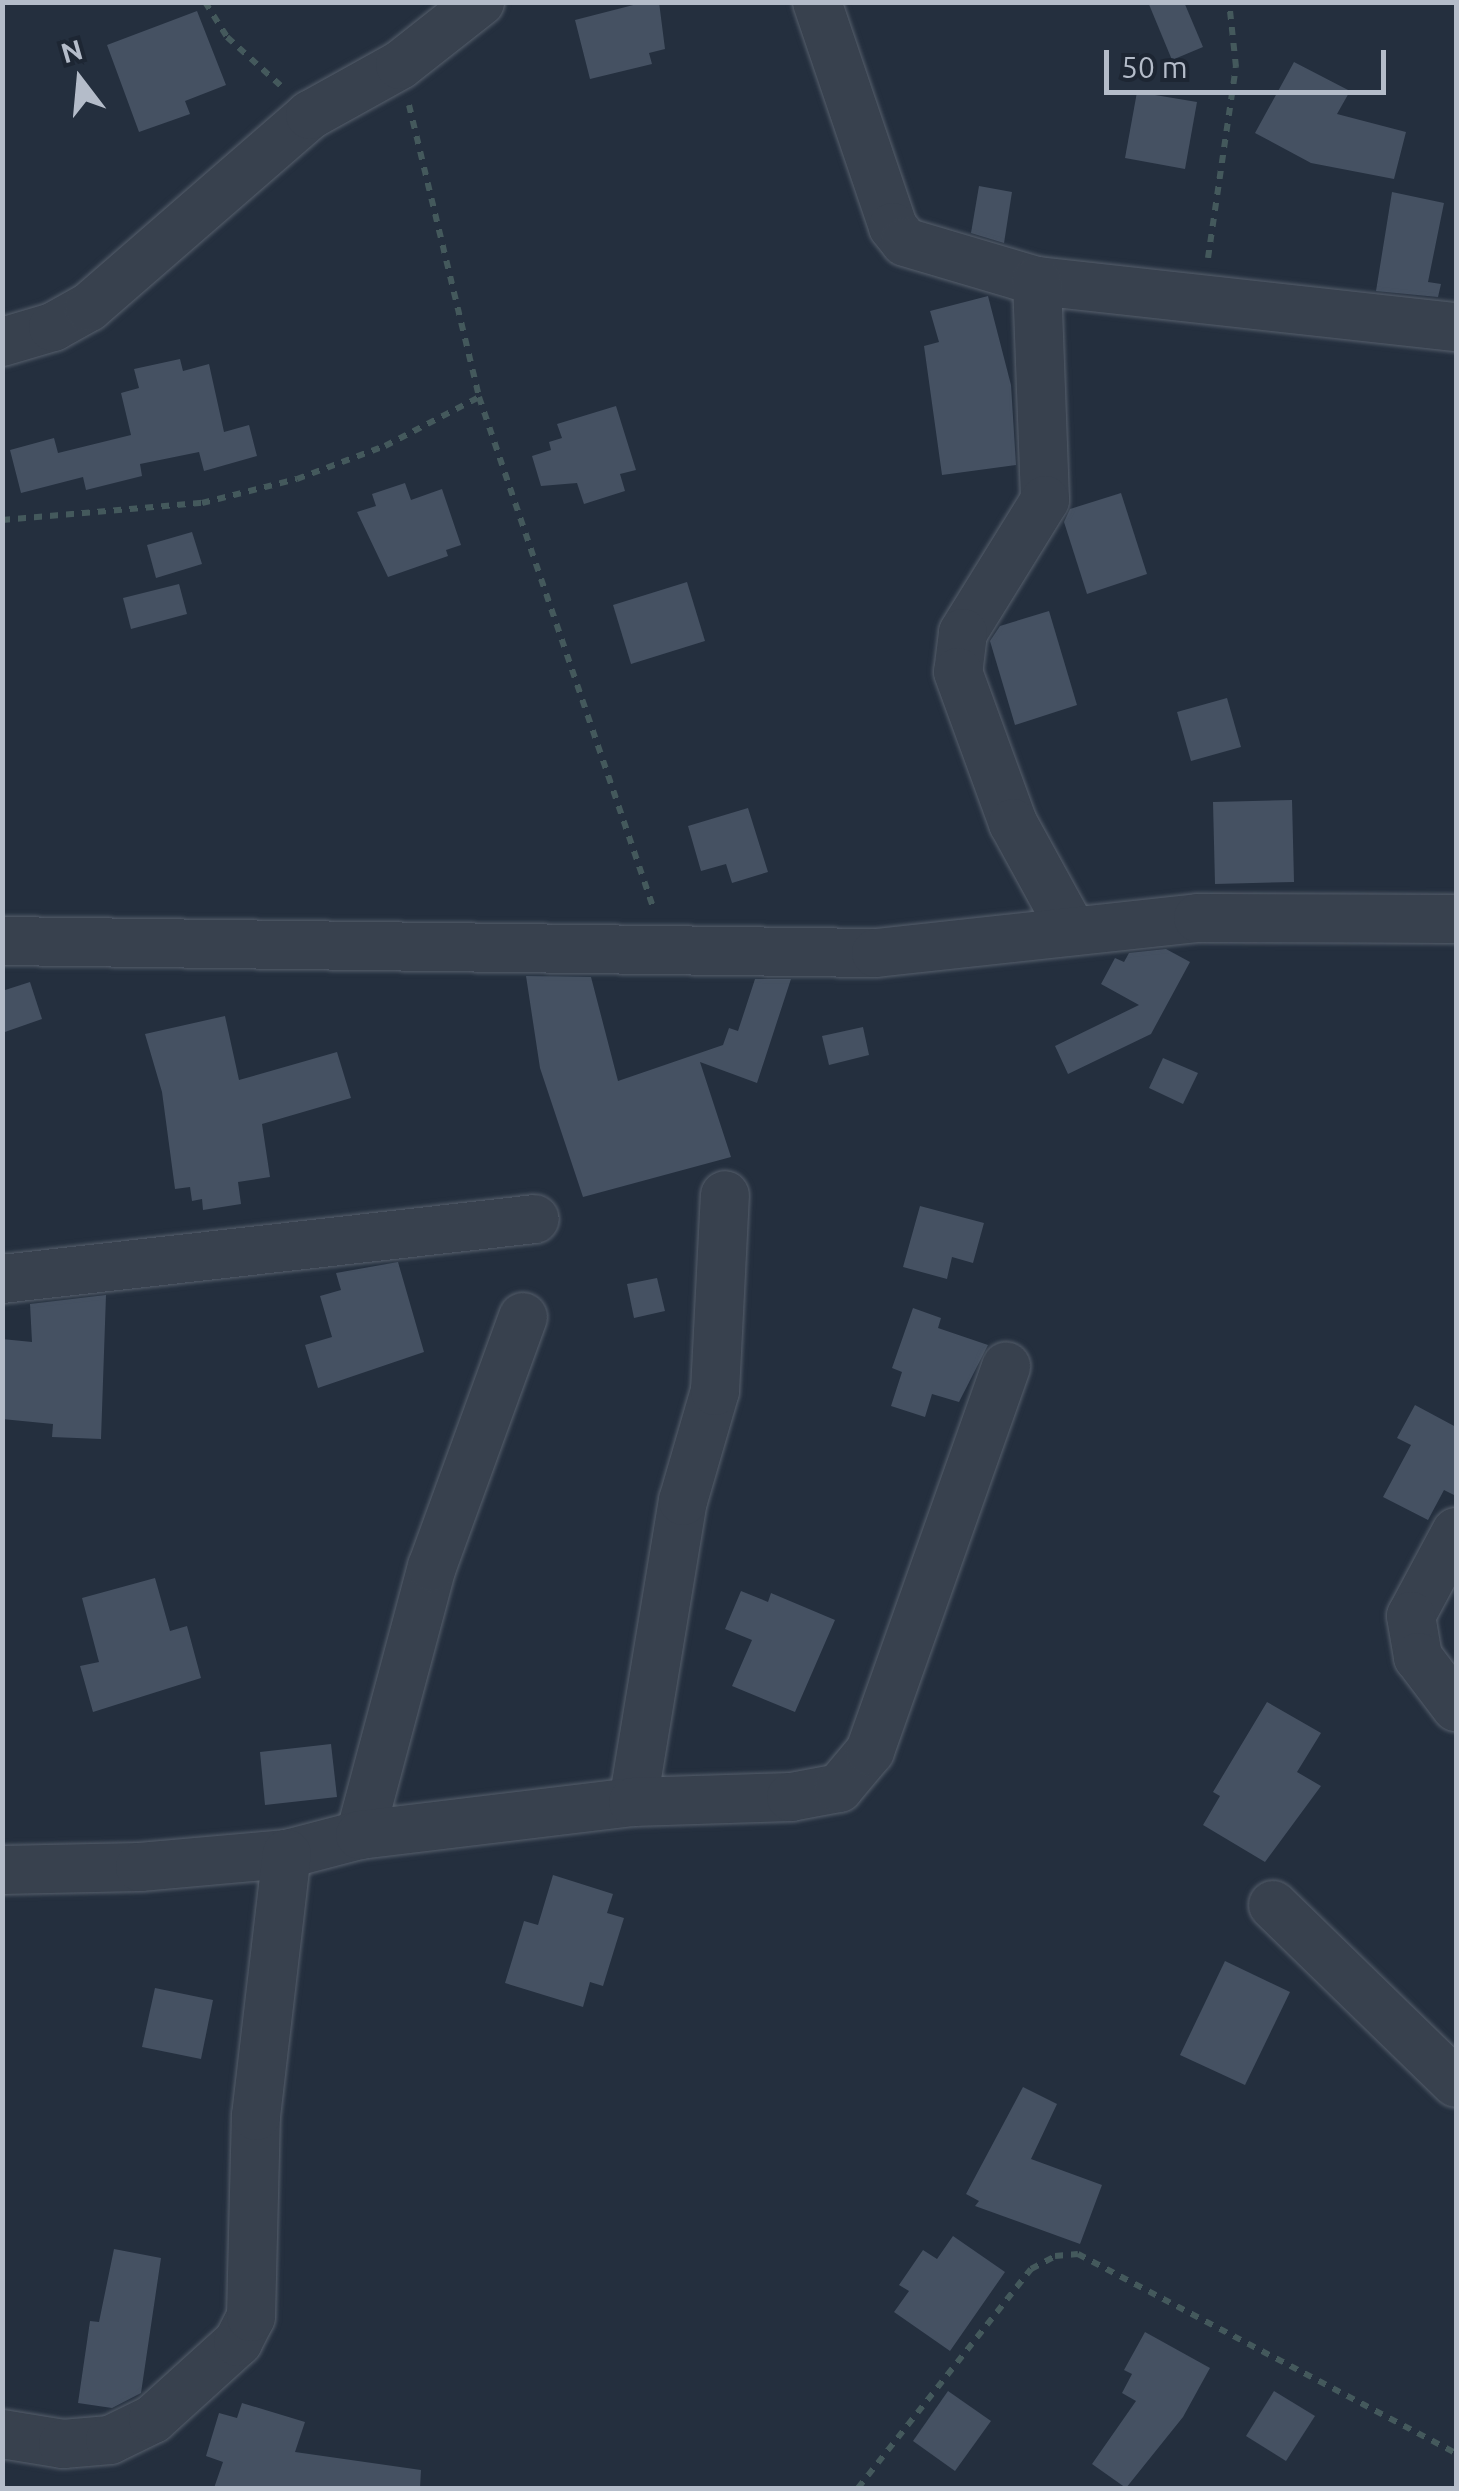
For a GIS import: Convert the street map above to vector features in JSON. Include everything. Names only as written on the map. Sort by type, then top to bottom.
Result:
[{"type":"street","points":[[2,342],[53,327],[89,307],[310,114],[400,65],[480,2]]},
{"type":"street","points":[[818,2],[892,227],[920,249],[1037,281],[1200,303],[1456,328]]},
{"type":"street","points":[[1037,281],[1046,500],[963,633],[958,672],[1013,823],[1071,929]]},
{"type":"street","points":[[2,941],[876,953],[1198,918],[1456,919]]},
{"type":"street","points":[[633,1802],[683,1501],[715,1391],[725,1195]]},
{"type":"street","points":[[2,1279],[535,1219]]},
{"type":"street","points":[[360,1835],[432,1567],[523,1318]]},
{"type":"street","points":[[2,1870],[140,1867],[287,1854],[360,1835],[633,1802],[791,1797],[839,1788],[870,1751],[1006,1366]]},
{"type":"street","points":[[1456,1532],[1412,1616],[1418,1657],[1456,1707]]},
{"type":"street","points":[[2,2434],[63,2444],[110,2440],[153,2419],[238,2342],[251,2317],[256,2116],[287,1854]]},
{"type":"street","points":[[1273,1905],[1456,2083]]},
{"type":"path","points":[[205,2],[227,36],[310,114]]},
{"type":"path","points":[[1200,303],[1236,67],[1229,2]]},
{"type":"path","points":[[400,65],[479,397],[667,950]]},
{"type":"path","points":[[2,520],[202,503],[297,479],[384,446],[479,397]]},
{"type":"path","points":[[858,2488],[1030,2269],[1055,2256],[1078,2254],[1456,2454]]},
{"type":"building","points":[[659,2],[665,49],[649,53],[652,64],[590,79],[575,20]]},
{"type":"building","points":[[1148,2],[1184,2],[1203,47],[1172,60]]},
{"type":"building","points":[[197,11],[226,85],[185,101],[190,114],[139,132],[107,45]]},
{"type":"building","points":[[1294,62],[1350,91],[1337,114],[1406,132],[1394,179],[1311,163],[1255,133]]},
{"type":"building","points":[[1137,92],[1197,102],[1185,169],[1125,158]]},
{"type":"building","points":[[979,186],[1012,192],[1004,243],[971,233]]},
{"type":"building","points":[[1392,192],[1444,203],[1428,282],[1441,284],[1438,297],[1376,291]]},
{"type":"building","points":[[988,296],[1011,385],[1016,465],[942,475],[924,346],[939,342],[930,311]]},
{"type":"building","points":[[180,359],[183,371],[209,364],[224,432],[249,425],[257,456],[204,471],[199,452],[140,464],[142,476],[86,490],[83,477],[21,493],[10,450],[54,438],[58,453],[131,435],[121,393],[139,388],[134,369]]},
{"type":"building","points":[[616,406],[636,470],[620,474],[625,491],[584,504],[577,483],[541,486],[532,456],[551,450],[549,442],[562,438],[557,424]]},
{"type":"building","points":[[405,483],[411,500],[442,489],[461,545],[446,550],[448,556],[388,577],[357,512],[376,506],[372,494]]},
{"type":"building","points":[[1121,493],[1147,574],[1087,594],[1064,522],[1070,509]]},
{"type":"building","points":[[192,532],[202,564],[156,578],[147,545]]},
{"type":"building","points":[[687,582],[705,641],[631,664],[613,605]]},
{"type":"building","points":[[179,584],[187,614],[131,629],[123,598]]},
{"type":"building","points":[[1049,611],[1077,705],[1015,725],[990,641],[1000,626]]},
{"type":"building","points":[[1227,698],[1241,747],[1191,761],[1177,712]]},
{"type":"building","points":[[1292,800],[1294,882],[1215,884],[1213,802]]},
{"type":"building","points":[[748,808],[768,872],[732,883],[726,864],[701,871],[688,826]]},
{"type":"building","points":[[1166,949],[1190,962],[1151,1034],[1068,1074],[1055,1046],[1139,1005],[1101,984],[1115,958],[1124,962],[1129,953]]},
{"type":"building","points":[[526,976],[591,977],[618,1081],[723,1045],[729,1028],[738,1031],[755,979],[791,979],[757,1083],[700,1062],[731,1157],[583,1197],[540,1068]]},
{"type":"building","points":[[30,982],[42,1019],[2,1033],[2,991]]},
{"type":"building","points":[[225,1016],[239,1080],[337,1052],[351,1098],[262,1124],[270,1177],[238,1182],[241,1204],[203,1210],[202,1199],[192,1201],[190,1187],[175,1189],[162,1092],[145,1034]]},
{"type":"building","points":[[863,1027],[869,1055],[829,1065],[822,1036]]},
{"type":"building","points":[[1163,1058],[1198,1073],[1183,1104],[1149,1088]]},
{"type":"building","points":[[920,1206],[984,1223],[973,1263],[952,1257],[947,1279],[903,1267]]},
{"type":"building","points":[[398,1262],[424,1352],[318,1388],[305,1345],[332,1337],[320,1296],[341,1290],[336,1273]]},
{"type":"building","points":[[657,1278],[665,1311],[634,1318],[627,1284]]},
{"type":"building","points":[[106,1295],[101,1439],[52,1437],[53,1424],[2,1419],[2,1339],[32,1342],[30,1304]]},
{"type":"building","points":[[913,1308],[941,1318],[938,1328],[988,1345],[959,1402],[932,1394],[925,1417],[891,1406],[902,1372],[892,1368]]},
{"type":"building","points":[[1415,1405],[1456,1427],[1456,1496],[1444,1490],[1428,1520],[1383,1497],[1411,1445],[1397,1438]]},
{"type":"building","points":[[155,1578],[170,1631],[187,1626],[201,1678],[93,1712],[80,1666],[99,1662],[82,1598]]},
{"type":"building","points":[[741,1591],[768,1602],[771,1593],[835,1620],[795,1712],[732,1686],[752,1640],[725,1629]]},
{"type":"building","points":[[1267,1702],[1321,1733],[1297,1772],[1321,1786],[1265,1862],[1203,1825],[1220,1796],[1213,1792]]},
{"type":"building","points":[[331,1744],[337,1797],[265,1805],[260,1752]]},
{"type":"building","points":[[553,1875],[613,1894],[607,1913],[624,1918],[603,1986],[590,1982],[583,2007],[505,1983],[524,1921],[538,1925]]},
{"type":"building","points":[[1225,1961],[1290,1992],[1245,2085],[1180,2055]]},
{"type":"building","points":[[155,1988],[213,2000],[201,2059],[142,2047]]},
{"type":"building","points":[[1023,2087],[1057,2104],[1031,2159],[1102,2185],[1080,2244],[975,2206],[979,2201],[966,2194]]},
{"type":"building","points":[[953,2236],[1005,2272],[950,2351],[894,2312],[909,2291],[899,2285],[923,2250],[937,2259]]},
{"type":"building","points":[[114,2249],[161,2258],[141,2393],[112,2408],[78,2403],[90,2321],[99,2322]]},
{"type":"building","points":[[1145,2332],[1210,2368],[1183,2417],[1126,2488],[1092,2464],[1136,2401],[1122,2393],[1132,2374],[1124,2370]]},
{"type":"building","points":[[948,2391],[991,2421],[955,2471],[913,2441]]},
{"type":"building","points":[[1274,2391],[1315,2416],[1286,2461],[1246,2436]]},
{"type":"building","points":[[242,2403],[305,2422],[295,2452],[421,2470],[420,2488],[214,2488],[223,2462],[206,2456],[219,2413],[237,2418]]}]
